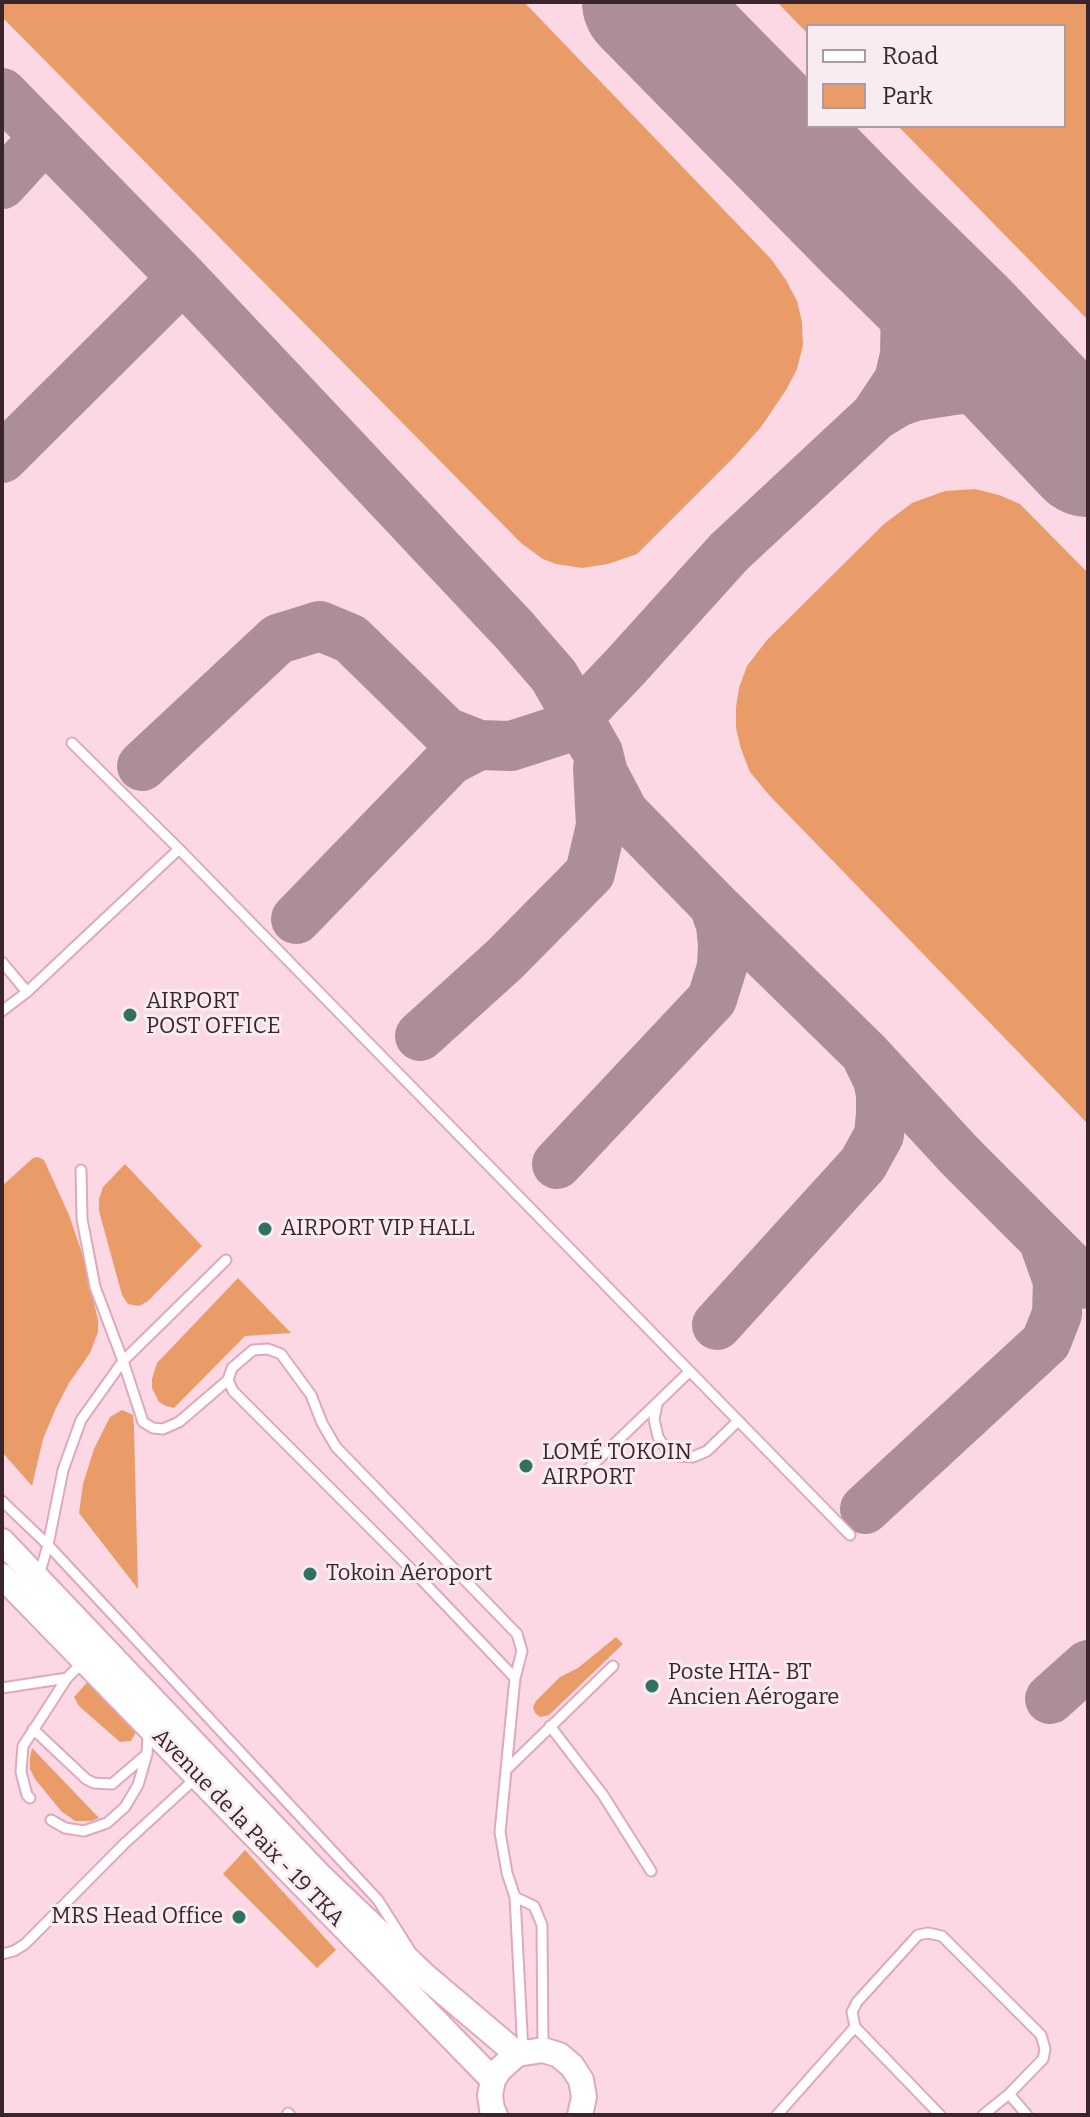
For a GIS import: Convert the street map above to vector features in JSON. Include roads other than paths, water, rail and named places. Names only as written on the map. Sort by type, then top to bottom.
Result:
[{"type":"main road","points":[[2,1541],[38,1578],[84,1661],[425,1976],[528,2052],[559,2055],[572,2066],[581,2080],[584,2097],[581,2115]]},
{"type":"main road","name":"Avenue de la Paix - 19 TKA","points":[[2,1576],[493,2080]]},
{"type":"main road","points":[[491,2113],[490,2095],[499,2070],[528,2052]]},
{"type":"lane","points":[[72,743],[850,1535]]},
{"type":"lane","points":[[2,1011],[27,992],[179,849]]},
{"type":"lane","points":[[2,962],[27,992]]},
{"type":"lane","points":[[81,1170],[82,1219],[95,1287],[143,1422],[163,1429],[179,1422],[228,1380],[232,1368],[253,1350],[268,1349],[281,1354],[311,1395],[336,1447],[517,1634],[522,1651],[515,1678],[500,1832],[515,1897],[528,2052]]},
{"type":"lane","points":[[38,1578],[63,1470],[81,1420],[113,1372],[226,1260]]},
{"type":"lane","points":[[581,1476],[689,1372]]},
{"type":"lane","points":[[228,1380],[233,1391],[515,1678]]},
{"type":"lane","points":[[657,1405],[654,1419],[658,1437],[667,1450],[678,1456],[693,1457],[707,1451],[738,1421]]},
{"type":"lane","points":[[2,1501],[48,1545],[378,1900],[425,1976]]},
{"type":"lane","points":[[2,1688],[84,1661]]},
{"type":"lane","points":[[30,1798],[21,1772],[23,1746],[84,1661]]},
{"type":"lane","points":[[507,1769],[613,1666]]},
{"type":"lane","points":[[51,1820],[65,1828],[84,1831],[107,1823],[125,1807],[138,1785],[147,1754],[148,1726]]},
{"type":"lane","points":[[550,1726],[603,1795],[651,1871]]},
{"type":"lane","points":[[33,1729],[94,1783],[112,1784],[147,1754]]},
{"type":"lane","points":[[2,1954],[25,1944],[197,1776]]},
{"type":"lane","points":[[515,1897],[534,1906],[542,1925],[528,2052]]},
{"type":"lane","points":[[940,2115],[855,2027],[852,2012],[857,2002],[918,1935],[928,1933],[942,1936],[1041,2035],[1045,2049],[1043,2059],[983,2115]]},
{"type":"lane","points":[[777,2115],[855,2027]]},
{"type":"lane","points":[[1009,2094],[1027,2115]]},
{"type":"place","name":"AIRPORT POST OFFICE","points":[[130,1015]]},
{"type":"place","name":"AIRPORT VIP HALL","points":[[265,1229]]},
{"type":"place","name":"LOMÉ TOKOIN AIRPORT","points":[[526,1466]]},
{"type":"place","name":"Tokoin Aéroport","points":[[310,1574]]},
{"type":"place","name":"Poste HTA- BT Ancien Aérogare","points":[[652,1686]]},
{"type":"place","name":"MRS Head Office","points":[[239,1917]]}]
